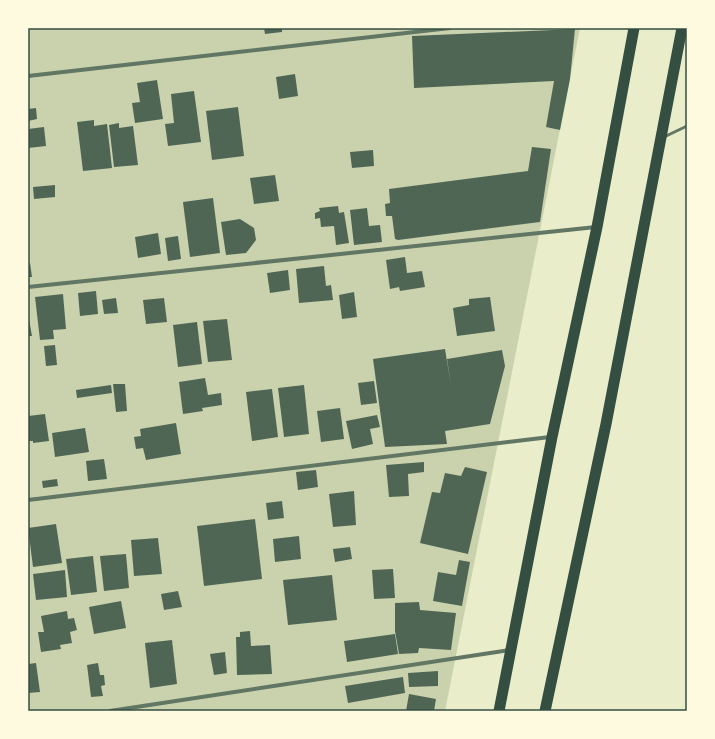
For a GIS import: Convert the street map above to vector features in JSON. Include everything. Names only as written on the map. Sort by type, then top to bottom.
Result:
[{"type":"highway","points":[[499,711],[552,437],[597,227],[634,28]]},
{"type":"highway","points":[[545,711],[606,424],[682,28]]},
{"type":"street","points":[[28,76],[450,28]]},
{"type":"street","points":[[28,287],[597,227]]},
{"type":"street","points":[[28,500],[552,437]]},
{"type":"street","points":[[110,711],[511,649]]},
{"type":"lane","points":[[660,139],[687,126]]},
{"type":"green space","points":[[28,28],[580,28],[445,711],[28,711]]},
{"type":"building","points":[[264,28],[282,28],[282,32],[265,34]]},
{"type":"building","points":[[575,29],[570,79],[560,130],[546,127],[554,81],[414,88],[412,36]]},
{"type":"building","points":[[295,74],[298,96],[279,99],[276,77]]},
{"type":"building","points":[[157,80],[163,119],[135,123],[132,103],[140,102],[137,83]]},
{"type":"building","points":[[194,91],[201,142],[168,146],[165,124],[174,123],[171,94]]},
{"type":"building","points":[[238,107],[244,156],[212,160],[206,111]]},
{"type":"building","points":[[36,108],[37,119],[28,121],[28,109]]},
{"type":"building","points":[[94,120],[94,126],[107,124],[112,168],[83,171],[77,122]]},
{"type":"building","points":[[119,123],[119,128],[133,126],[138,165],[114,167],[109,125]]},
{"type":"building","points":[[44,127],[46,146],[28,148],[28,129]]},
{"type":"building","points":[[532,147],[551,149],[540,222],[398,240],[395,239],[392,216],[386,216],[385,204],[390,203],[389,189],[528,171]]},
{"type":"building","points":[[373,150],[374,166],[352,168],[350,152]]},
{"type":"building","points":[[275,175],[279,201],[254,204],[250,178]]},
{"type":"building","points":[[55,185],[55,197],[34,199],[33,187]]},
{"type":"building","points":[[213,198],[220,253],[190,257],[183,202]]},
{"type":"building","points":[[338,206],[339,213],[344,212],[349,243],[336,245],[334,226],[321,227],[320,218],[315,219],[315,213],[320,211],[319,208]]},
{"type":"building","points":[[367,208],[369,226],[380,225],[382,242],[354,245],[350,210]]},
{"type":"building","points":[[240,219],[254,228],[256,240],[246,253],[226,255],[221,222]]},
{"type":"building","points":[[158,233],[161,254],[138,258],[135,237]]},
{"type":"building","points":[[178,236],[181,259],[168,261],[165,238]]},
{"type":"building","points":[[405,257],[407,273],[422,271],[425,287],[400,291],[399,287],[390,289],[386,260]]},
{"type":"building","points":[[30,263],[32,277],[28,277],[28,264]]},
{"type":"building","points":[[324,266],[326,286],[331,285],[333,300],[299,303],[296,269]]},
{"type":"building","points":[[288,270],[290,290],[270,293],[267,273]]},
{"type":"building","points":[[96,291],[98,314],[80,316],[78,293]]},
{"type":"building","points":[[354,292],[357,317],[342,319],[339,295]]},
{"type":"building","points":[[63,294],[66,329],[53,330],[54,339],[40,340],[35,297]]},
{"type":"building","points":[[490,297],[495,331],[457,336],[453,308],[469,305],[469,299]]},
{"type":"building","points":[[116,298],[118,313],[104,314],[102,300]]},
{"type":"building","points":[[164,298],[167,322],[146,324],[143,300]]},
{"type":"building","points":[[28,314],[32,336],[28,336]]},
{"type":"building","points":[[227,319],[232,360],[208,362],[203,321]]},
{"type":"building","points":[[197,322],[202,364],[178,367],[173,325]]},
{"type":"building","points":[[55,345],[57,365],[46,366],[44,346]]},
{"type":"building","points":[[445,349],[451,385],[447,359],[502,350],[505,366],[490,424],[445,431],[447,444],[385,447],[373,359]]},
{"type":"building","points":[[205,378],[208,395],[221,393],[222,405],[202,408],[203,411],[183,414],[179,382]]},
{"type":"building","points":[[374,381],[377,403],[361,405],[358,383]]},
{"type":"building","points":[[113,384],[125,384],[127,411],[116,412]]},
{"type":"building","points":[[111,385],[112,393],[77,398],[76,390]]},
{"type":"building","points":[[304,385],[309,434],[284,437],[278,388]]},
{"type":"building","points":[[272,389],[278,437],[252,441],[246,392]]},
{"type":"building","points":[[340,408],[344,439],[321,442],[317,411]]},
{"type":"building","points":[[45,414],[49,441],[33,443],[33,441],[28,441],[28,416]]},
{"type":"building","points":[[377,415],[380,427],[370,429],[373,444],[352,449],[346,421]]},
{"type":"building","points":[[176,423],[181,454],[146,460],[143,448],[136,449],[134,437],[141,436],[140,429]]},
{"type":"building","points":[[85,428],[89,452],[55,457],[52,433]]},
{"type":"building","points":[[104,459],[107,479],[88,481],[86,461]]},
{"type":"building","points":[[424,462],[424,472],[408,474],[409,496],[389,497],[386,465]]},
{"type":"building","points":[[465,467],[487,472],[468,554],[420,543],[432,492],[440,493],[445,473],[461,476]]},
{"type":"building","points":[[316,470],[318,487],[298,490],[296,472]]},
{"type":"building","points":[[57,479],[58,486],[43,488],[42,481]]},
{"type":"building","points":[[354,491],[356,525],[333,527],[329,494]]},
{"type":"building","points":[[282,501],[284,518],[268,520],[266,503]]},
{"type":"building","points":[[255,519],[262,579],[204,586],[197,526]]},
{"type":"building","points":[[56,524],[62,563],[33,567],[28,528]]},
{"type":"building","points":[[299,536],[301,559],[275,562],[273,539]]},
{"type":"building","points":[[158,538],[162,574],[134,576],[131,540]]},
{"type":"building","points":[[350,547],[352,559],[335,562],[333,549]]},
{"type":"building","points":[[126,554],[129,588],[104,591],[100,556]]},
{"type":"building","points":[[93,556],[97,592],[71,595],[66,559]]},
{"type":"building","points":[[459,560],[470,562],[462,606],[433,601],[438,572],[456,575]]},
{"type":"building","points":[[393,569],[395,598],[374,599],[372,570]]},
{"type":"building","points":[[65,570],[67,597],[36,600],[33,574]]},
{"type":"building","points":[[332,575],[337,620],[288,625],[283,580]]},
{"type":"building","points":[[178,591],[182,607],[164,610],[161,594]]},
{"type":"building","points":[[121,601],[126,628],[94,634],[89,607]]},
{"type":"building","points":[[419,602],[420,610],[456,613],[451,650],[419,648],[418,653],[399,654],[395,631],[395,603]]},
{"type":"building","points":[[67,611],[68,619],[74,618],[77,630],[70,632],[72,643],[60,645],[61,649],[41,652],[38,632],[44,632],[41,616]]},
{"type":"building","points":[[250,631],[251,646],[270,645],[272,674],[237,675],[236,637],[240,637],[240,632]]},
{"type":"building","points":[[395,634],[398,654],[347,662],[344,641]]},
{"type":"building","points":[[172,640],[177,684],[150,688],[145,643]]},
{"type":"building","points":[[225,652],[227,673],[214,675],[210,654]]},
{"type":"building","points":[[36,663],[40,692],[28,693],[28,664]]},
{"type":"building","points":[[98,663],[100,675],[104,675],[105,685],[101,686],[103,696],[91,697],[87,665]]},
{"type":"building","points":[[438,671],[438,686],[409,687],[408,673]]},
{"type":"building","points":[[403,677],[405,693],[348,703],[345,686]]},
{"type":"building","points":[[409,694],[436,699],[434,711],[406,711]]}]
